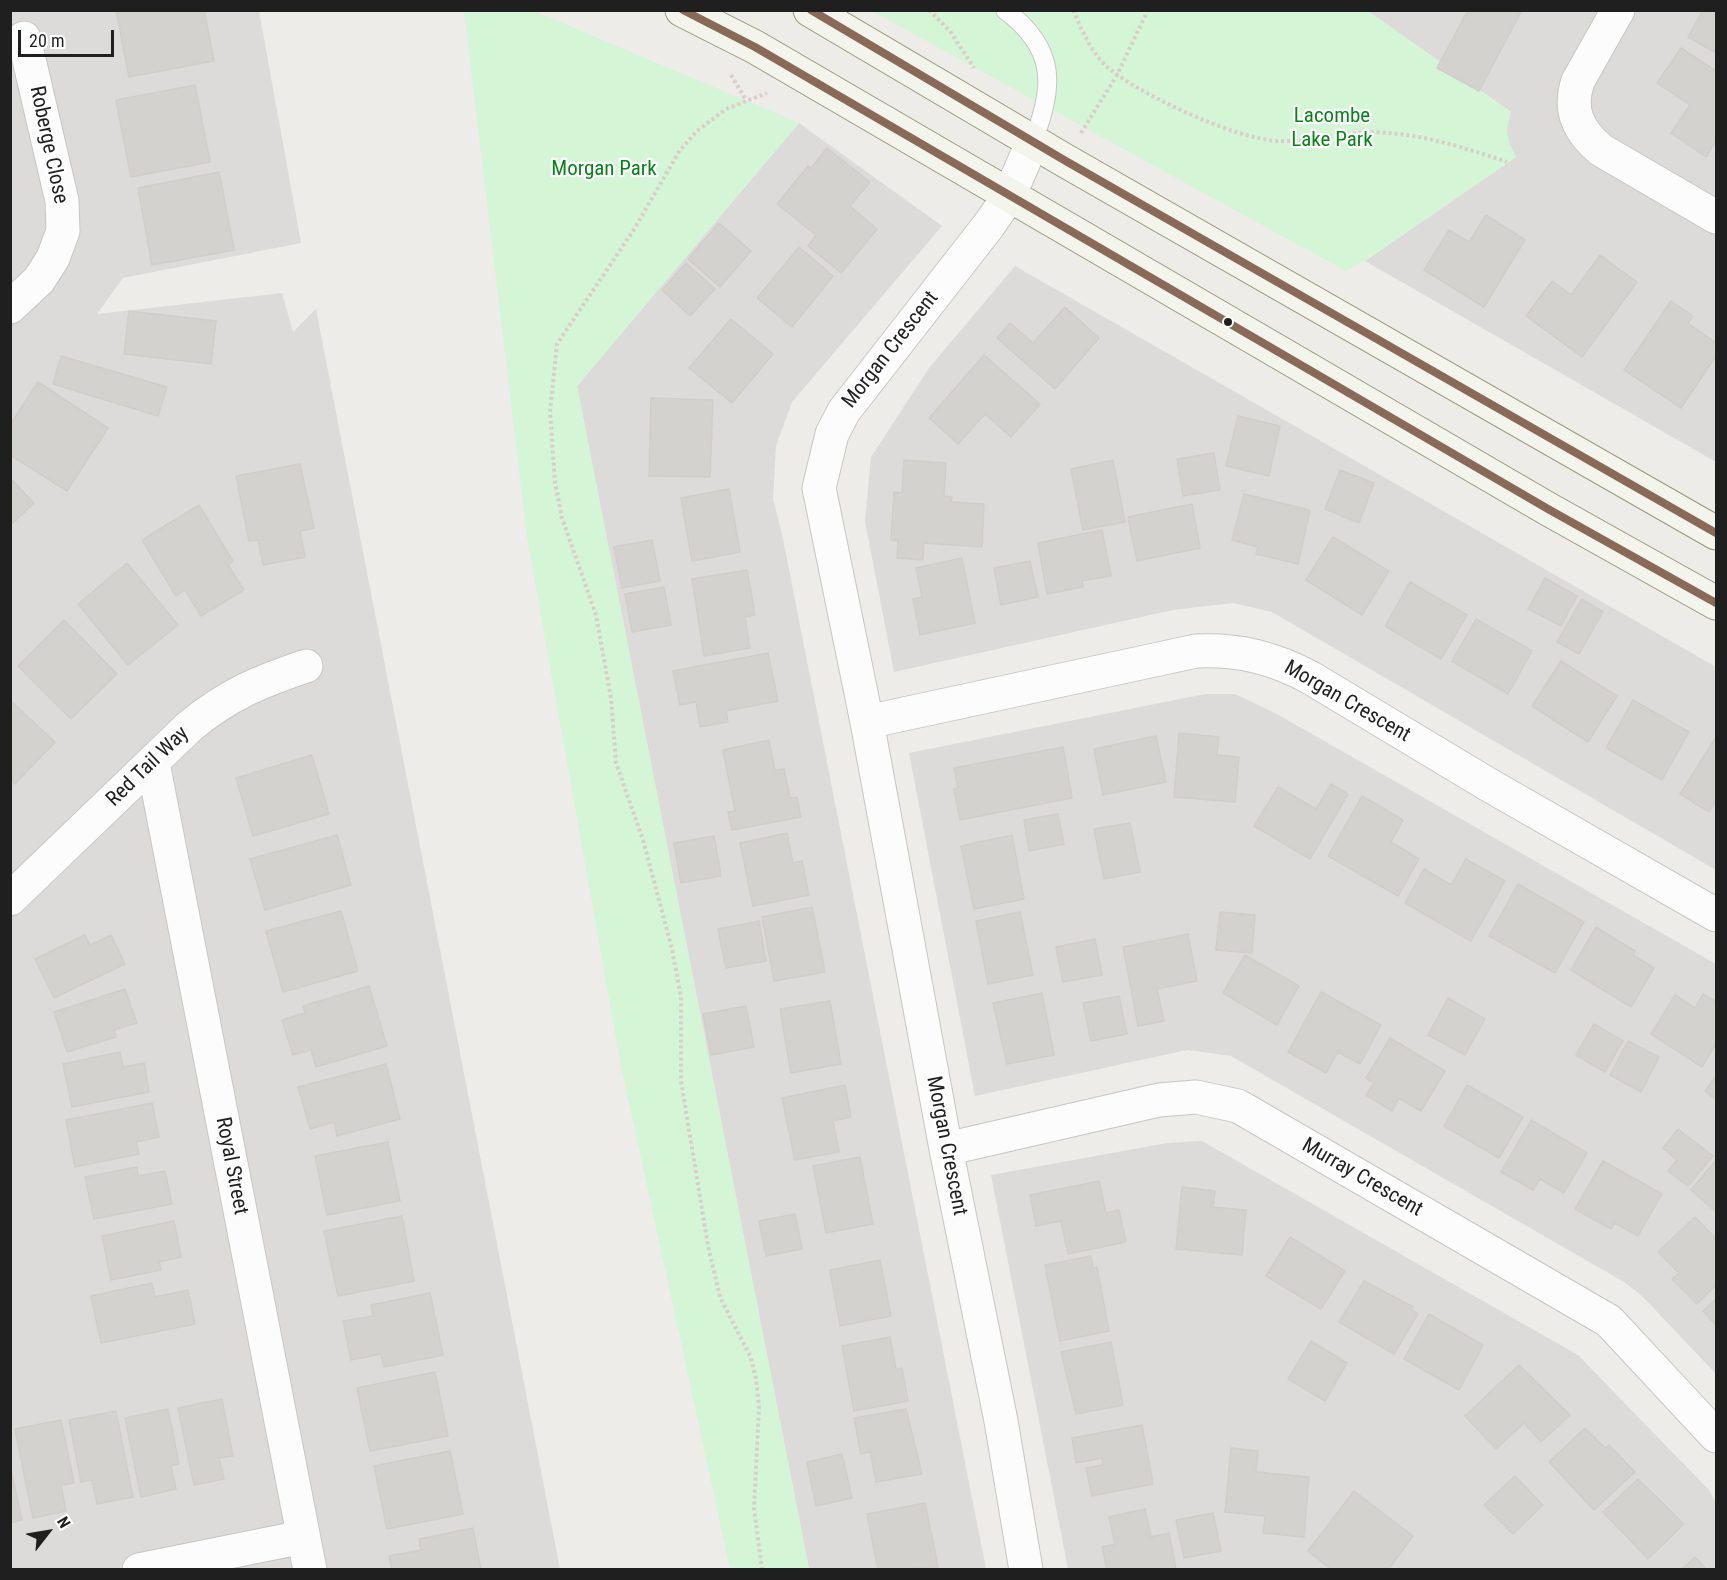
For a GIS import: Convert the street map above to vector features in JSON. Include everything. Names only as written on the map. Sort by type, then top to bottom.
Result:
[{"type":"main road","points":[[682,10],[755,46],[1548,509],[1716,603]]},
{"type":"main road","points":[[810,10],[1033,141],[1716,532]]},
{"type":"street","points":[[1618,10],[1578,81],[1574,93],[1576,121],[1589,141],[1600,150],[1716,218]]},
{"type":"street","name":"Roberge Close","points":[[10,307],[39,280],[53,258],[63,231],[62,201],[24,38]]},
{"type":"street","name":"Morgan Crescent","points":[[1026,1569],[1001,1421],[946,1149],[867,722],[819,488],[832,434],[858,390],[989,225],[1009,196],[1033,141]]},
{"type":"street","name":"Morgan Crescent","points":[[867,722],[1196,651],[1244,652],[1275,661],[1311,678],[1490,785],[1716,915]]},
{"type":"street","name":"Red Tail Way","points":[[10,899],[190,726],[248,686],[306,666]]},
{"type":"street","name":"Royal Street","points":[[153,763],[310,1569]]},
{"type":"street","name":"Murray Crescent","points":[[946,1149],[1159,1100],[1196,1098],[1238,1106],[1609,1321],[1716,1436]]},
{"type":"street","points":[[139,1569],[303,1537]]},
{"type":"lane","points":[[1005,10],[1035,39],[1047,66],[1049,84],[1043,115],[1033,141]]},
{"type":"path","points":[[1073,10],[1087,41],[1103,63],[1117,75],[1194,117],[1236,132],[1278,141],[1386,132],[1455,146],[1507,162]]},
{"type":"path","points":[[1078,137],[1117,75],[1148,10]]},
{"type":"path","points":[[731,75],[746,100]]},
{"type":"path","points":[[726,109],[697,131],[680,150],[633,231],[557,344],[550,412],[555,482],[562,519],[596,615],[611,698],[616,763],[643,840],[672,949],[681,997],[681,1081],[708,1246],[720,1297],[751,1358],[756,1379],[759,1406],[754,1508],[762,1569]]},
{"type":"shaded area","points":[[11,11],[259,11],[301,243],[123,278],[97,314],[282,293],[293,332],[316,309],[560,1569],[11,1570]]},
{"type":"shaded area","points":[[1368,11],[1716,11],[1716,462],[1365,261],[1516,157],[1507,140],[1506,128],[1511,112]]},
{"type":"shaded area","points":[[799,123],[942,226],[792,402],[776,446],[773,499],[782,534],[986,1569],[809,1569],[577,386]]},
{"type":"shaded area","points":[[1015,266],[1716,667],[1716,870],[1272,612],[1233,603],[1173,610],[894,672],[865,521],[871,457],[929,368]]},
{"type":"shaded area","points":[[1205,694],[1235,694],[1275,713],[1716,964],[1716,1374],[1643,1297],[1624,1282],[1231,1056],[1187,1050],[975,1096],[909,753]]},
{"type":"shaded area","points":[[1202,1141],[1578,1355],[1709,1490],[1716,1503],[1716,1569],[1068,1569],[991,1175],[1167,1143]]},
{"type":"green space","name":"Morgan Park","points":[[464,11],[534,11],[799,123],[577,386],[809,1569],[730,1569],[621,1066],[527,537]]},
{"type":"green space","name":"Lacombe Lake Park","points":[[872,11],[1368,11],[1511,112],[1508,135],[1516,157],[1365,261],[1346,271]]},
{"type":"building","points":[[116,10],[204,10],[214,61],[129,77]]},
{"type":"building","points":[[1468,10],[1522,10],[1479,91],[1437,68]]},
{"type":"building","points":[[1703,10],[1716,10],[1716,53],[1688,37]]},
{"type":"building","points":[[1681,48],[1716,71],[1716,141],[1706,157],[1671,133],[1690,105],[1657,83]]},
{"type":"building","points":[[195,85],[210,162],[131,177],[116,100]]},
{"type":"building","points":[[827,148],[870,182],[850,206],[877,229],[841,273],[808,246],[816,235],[777,204],[808,166],[810,169]]},
{"type":"building","points":[[219,172],[234,250],[152,265],[138,188]]},
{"type":"building","points":[[1486,215],[1525,240],[1484,307],[1424,270],[1449,230],[1469,242]]},
{"type":"building","points":[[719,223],[751,251],[720,287],[688,259]]},
{"type":"building","points":[[799,247],[833,276],[792,327],[757,298]]},
{"type":"building","points":[[1600,255],[1637,282],[1582,357],[1526,316],[1552,281],[1571,295]]},
{"type":"building","points":[[686,263],[715,289],[690,316],[662,290]]},
{"type":"building","points":[[1671,301],[1693,316],[1688,323],[1716,343],[1716,356],[1681,408],[1624,370]]},
{"type":"building","points":[[1065,307],[1099,338],[1055,389],[997,338],[1010,323],[1033,343]]},
{"type":"building","points":[[129,311],[216,321],[211,364],[124,354]]},
{"type":"building","points":[[731,319],[773,354],[732,403],[689,368]]},
{"type":"building","points":[[984,355],[1040,404],[1011,437],[985,414],[958,444],[929,418]]},
{"type":"building","points":[[61,356],[167,387],[158,416],[53,384]]},
{"type":"building","points":[[38,382],[108,428],[67,491],[10,455],[10,425]]},
{"type":"building","points":[[651,398],[713,400],[710,477],[649,476]]},
{"type":"building","points":[[1238,416],[1280,426],[1269,476],[1226,466]]},
{"type":"building","points":[[1214,453],[1220,490],[1183,496],[1177,459]]},
{"type":"building","points":[[904,460],[946,463],[944,496],[952,497],[951,502],[984,504],[982,547],[924,543],[923,560],[897,558],[898,541],[891,540],[894,492],[902,493]]},
{"type":"building","points":[[1113,460],[1125,522],[1083,530],[1071,469]]},
{"type":"building","points":[[300,464],[314,528],[300,531],[305,557],[263,565],[258,540],[249,541],[236,476]]},
{"type":"building","points":[[1340,470],[1374,483],[1359,523],[1325,509]]},
{"type":"building","points":[[10,478],[34,503],[10,526]]},
{"type":"building","points":[[729,489],[740,552],[692,561],[681,498]]},
{"type":"building","points":[[1244,494],[1310,510],[1298,564],[1256,554],[1258,547],[1232,540]]},
{"type":"building","points":[[1192,504],[1200,548],[1137,561],[1128,517]]},
{"type":"building","points":[[199,505],[233,561],[228,565],[244,590],[201,616],[185,590],[176,596],[142,540]]},
{"type":"building","points":[[1102,530],[1111,576],[1082,581],[1083,587],[1047,594],[1038,543]]},
{"type":"building","points":[[1333,537],[1389,571],[1362,615],[1306,580]]},
{"type":"building","points":[[652,540],[660,581],[622,588],[614,547]]},
{"type":"building","points":[[962,558],[975,623],[920,635],[913,599],[922,597],[916,568]]},
{"type":"building","points":[[1030,561],[1038,597],[1001,605],[994,568]]},
{"type":"building","points":[[127,563],[178,625],[128,665],[78,604]]},
{"type":"building","points":[[747,570],[755,615],[745,617],[750,648],[704,656],[692,579]]},
{"type":"building","points":[[1545,578],[1577,596],[1561,626],[1528,609]]},
{"type":"building","points":[[1410,582],[1467,615],[1441,659],[1385,626]]},
{"type":"building","points":[[664,587],[671,625],[632,632],[625,594]]},
{"type":"building","points":[[1582,599],[1603,612],[1579,654],[1557,642]]},
{"type":"building","points":[[1476,619],[1532,651],[1508,694],[1452,661]]},
{"type":"building","points":[[64,620],[117,674],[71,719],[18,666]]},
{"type":"building","points":[[768,653],[778,701],[726,711],[728,722],[700,727],[696,702],[680,705],[673,671]]},
{"type":"building","points":[[1561,661],[1617,696],[1588,742],[1532,706]]},
{"type":"building","points":[[10,700],[55,742],[15,784],[10,780]]},
{"type":"building","points":[[1633,700],[1689,732],[1662,780],[1606,748]]},
{"type":"building","points":[[1179,733],[1219,737],[1217,755],[1239,757],[1235,802],[1174,797]]},
{"type":"building","points":[[1156,736],[1166,782],[1103,795],[1094,749]]},
{"type":"building","points":[[1716,737],[1716,800],[1709,812],[1680,794]]},
{"type":"building","points":[[769,740],[775,771],[784,769],[790,798],[797,797],[801,817],[732,830],[728,812],[735,811],[723,750]]},
{"type":"building","points":[[1063,747],[1072,798],[960,820],[954,789],[958,788],[954,768]]},
{"type":"building","points":[[312,755],[329,814],[253,836],[236,778]]},
{"type":"building","points":[[1331,784],[1348,794],[1310,859],[1254,826],[1278,787],[1316,809]]},
{"type":"building","points":[[1362,796],[1403,820],[1391,842],[1419,859],[1398,896],[1328,856]]},
{"type":"building","points":[[1058,814],[1064,844],[1029,851],[1024,820]]},
{"type":"building","points":[[1130,823],[1140,872],[1104,879],[1094,829]]},
{"type":"building","points":[[787,833],[793,863],[802,861],[809,895],[753,906],[740,843]]},
{"type":"building","points":[[337,835],[351,885],[265,910],[250,859]]},
{"type":"building","points":[[1012,835],[1024,899],[974,909],[961,846]]},
{"type":"building","points":[[714,836],[721,876],[681,883],[674,843]]},
{"type":"building","points":[[1466,859],[1505,881],[1471,941],[1405,903],[1424,869],[1451,885]]},
{"type":"building","points":[[1518,884],[1584,922],[1555,973],[1489,936]]},
{"type":"building","points":[[812,907],[825,972],[774,981],[762,917]]},
{"type":"building","points":[[341,911],[358,971],[283,992],[266,931]]},
{"type":"building","points":[[1020,912],[1033,975],[988,984],[976,921]]},
{"type":"building","points":[[1220,912],[1255,915],[1252,953],[1216,950]]},
{"type":"building","points":[[759,921],[766,961],[726,968],[718,929]]},
{"type":"building","points":[[1596,927],[1635,951],[1633,955],[1654,968],[1631,1007],[1571,970]]},
{"type":"building","points":[[1188,934],[1197,981],[1157,989],[1164,1021],[1138,1026],[1123,947]]},
{"type":"building","points":[[85,935],[90,945],[111,935],[125,964],[54,998],[35,959]]},
{"type":"building","points":[[1095,939],[1102,975],[1063,982],[1056,947]]},
{"type":"building","points":[[1245,955],[1299,986],[1277,1025],[1223,993]]},
{"type":"building","points":[[369,986],[387,1046],[316,1067],[311,1050],[293,1055],[282,1020],[305,1013],[303,1006]]},
{"type":"building","points":[[125,989],[137,1023],[114,1030],[116,1037],[67,1052],[54,1012]]},
{"type":"building","points":[[1321,992],[1381,1025],[1360,1064],[1338,1052],[1326,1073],[1288,1052]]},
{"type":"building","points":[[1042,993],[1054,1055],[1007,1064],[993,1003]]},
{"type":"building","points":[[1703,994],[1716,1002],[1716,1044],[1702,1067],[1651,1034],[1675,995],[1695,1008]]},
{"type":"building","points":[[1119,996],[1127,1034],[1091,1041],[1083,1003]]},
{"type":"building","points":[[1448,998],[1485,1019],[1465,1055],[1428,1035]]},
{"type":"building","points":[[830,1001],[841,1064],[791,1073],[780,1009]]},
{"type":"building","points":[[746,1006],[754,1047],[711,1055],[703,1014]]},
{"type":"building","points":[[1594,1024],[1623,1041],[1605,1072],[1576,1055]]},
{"type":"building","points":[[1390,1038],[1445,1071],[1421,1111],[1399,1098],[1392,1111],[1366,1095],[1374,1083],[1366,1078]]},
{"type":"building","points":[[1628,1041],[1659,1057],[1641,1092],[1610,1075]]},
{"type":"building","points":[[120,1052],[123,1067],[144,1063],[149,1092],[72,1107],[63,1064]]},
{"type":"building","points":[[386,1064],[400,1119],[337,1136],[334,1122],[310,1129],[298,1087]]},
{"type":"building","points":[[1716,1076],[1716,1100],[1705,1091]]},
{"type":"building","points":[[845,1085],[851,1117],[833,1121],[839,1152],[795,1160],[782,1098]]},
{"type":"building","points":[[1467,1085],[1523,1117],[1499,1158],[1444,1126]]},
{"type":"building","points":[[152,1103],[159,1137],[136,1142],[139,1154],[75,1167],[66,1120]]},
{"type":"building","points":[[1531,1120],[1587,1153],[1564,1193],[1540,1179],[1533,1190],[1501,1172]]},
{"type":"building","points":[[1678,1129],[1713,1156],[1688,1186],[1668,1171],[1677,1160],[1663,1148]]},
{"type":"building","points":[[388,1142],[400,1201],[327,1215],[315,1156]]},
{"type":"building","points":[[860,1157],[873,1224],[826,1233],[813,1166]]},
{"type":"building","points":[[1716,1160],[1716,1212],[1691,1190]]},
{"type":"building","points":[[1603,1161],[1662,1194],[1638,1236],[1615,1223],[1611,1229],[1575,1209]]},
{"type":"building","points":[[137,1167],[138,1176],[165,1171],[172,1204],[94,1219],[85,1177]]},
{"type":"building","points":[[1099,1181],[1106,1213],[1119,1210],[1126,1242],[1068,1254],[1061,1221],[1036,1226],[1030,1195]]},
{"type":"building","points":[[1182,1187],[1215,1191],[1213,1207],[1246,1210],[1242,1255],[1176,1249]]},
{"type":"building","points":[[795,1214],[802,1249],[766,1256],[759,1221]]},
{"type":"building","points":[[402,1216],[414,1281],[338,1296],[324,1231]]},
{"type":"building","points":[[1695,1217],[1716,1239],[1716,1285],[1697,1304],[1672,1279],[1679,1273],[1658,1252]]},
{"type":"building","points":[[174,1221],[181,1257],[159,1262],[161,1270],[111,1280],[102,1236]]},
{"type":"building","points":[[1290,1237],[1345,1271],[1321,1309],[1266,1276]]},
{"type":"building","points":[[1091,1256],[1093,1268],[1097,1267],[1109,1331],[1060,1341],[1045,1265]]},
{"type":"building","points":[[880,1260],[891,1316],[840,1326],[830,1270]]},
{"type":"building","points":[[1364,1281],[1413,1307],[1411,1309],[1418,1314],[1394,1354],[1339,1322]]},
{"type":"building","points":[[152,1283],[155,1297],[188,1290],[195,1324],[101,1343],[91,1296]]},
{"type":"building","points":[[430,1293],[443,1355],[384,1367],[381,1354],[351,1360],[343,1321],[373,1316],[371,1305]]},
{"type":"building","points":[[1716,1299],[1716,1325],[1703,1311]]},
{"type":"building","points":[[1429,1314],[1483,1345],[1459,1390],[1404,1359]]},
{"type":"building","points":[[890,1337],[896,1370],[902,1368],[908,1401],[854,1411],[842,1346]]},
{"type":"building","points":[[1311,1341],[1347,1363],[1325,1401],[1288,1379]]},
{"type":"building","points":[[1111,1342],[1123,1405],[1076,1414],[1061,1352]]},
{"type":"building","points":[[1519,1365],[1570,1415],[1541,1442],[1524,1423],[1496,1449],[1465,1416]]},
{"type":"building","points":[[435,1372],[448,1436],[370,1451],[357,1388]]},
{"type":"building","points":[[222,1399],[233,1456],[219,1458],[224,1479],[194,1485],[178,1408]]},
{"type":"building","points":[[168,1409],[179,1464],[171,1466],[176,1489],[141,1497],[125,1418]]},
{"type":"building","points":[[906,1409],[922,1474],[876,1482],[870,1452],[861,1454],[854,1418]]},
{"type":"building","points":[[116,1411],[133,1497],[97,1504],[92,1480],[81,1482],[69,1420]]},
{"type":"building","points":[[61,1420],[74,1483],[61,1485],[66,1511],[33,1518],[15,1429]]},
{"type":"building","points":[[1142,1425],[1153,1484],[1092,1496],[1086,1468],[1103,1465],[1102,1458],[1076,1463],[1072,1438]]},
{"type":"building","points":[[1585,1428],[1605,1448],[1609,1445],[1635,1472],[1594,1510],[1549,1462]]},
{"type":"building","points":[[1231,1448],[1258,1451],[1256,1472],[1309,1477],[1304,1537],[1263,1533],[1265,1516],[1225,1512]]},
{"type":"building","points":[[450,1451],[463,1514],[387,1529],[374,1466]]},
{"type":"building","points":[[842,1454],[852,1498],[816,1506],[807,1462]]},
{"type":"building","points":[[10,1465],[22,1520],[10,1523]]},
{"type":"building","points":[[1515,1476],[1543,1505],[1513,1534],[1484,1505]]},
{"type":"building","points":[[1638,1479],[1684,1524],[1648,1559],[1603,1512]]},
{"type":"building","points":[[1354,1491],[1413,1536],[1388,1570],[1332,1570],[1308,1551]]},
{"type":"building","points":[[925,1503],[938,1567],[878,1570],[867,1514]]},
{"type":"building","points":[[1145,1509],[1151,1537],[1169,1533],[1176,1569],[1107,1570],[1102,1547],[1115,1544],[1109,1517]]},
{"type":"building","points":[[1213,1513],[1221,1551],[1184,1558],[1176,1520]]},
{"type":"building","points":[[473,1528],[481,1570],[392,1570],[389,1556],[421,1550],[419,1539]]},
{"type":"building","points":[[1695,1557],[1707,1570],[1681,1570]]},
{"type":"transit line","points":[[683,10],[755,47],[1548,509],[1716,603]]},
{"type":"transit line","points":[[811,10],[1064,160],[1716,533]]}]
